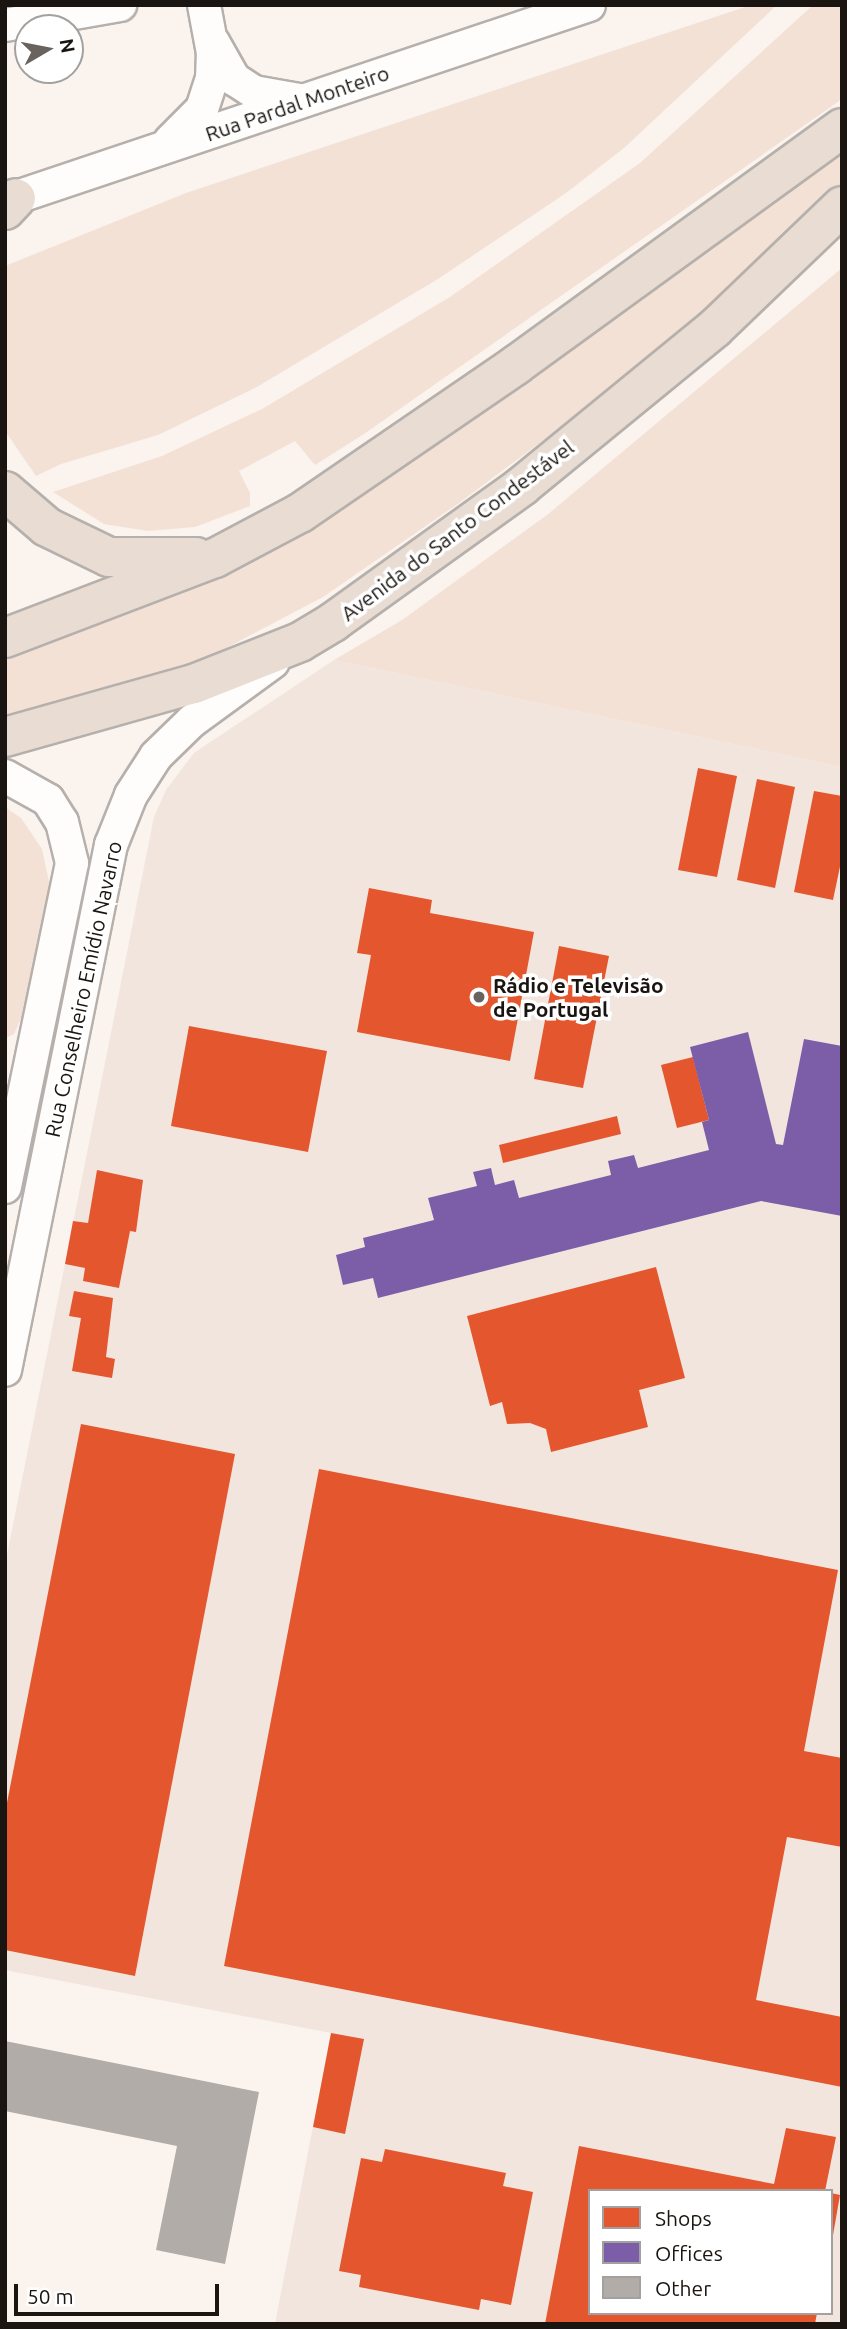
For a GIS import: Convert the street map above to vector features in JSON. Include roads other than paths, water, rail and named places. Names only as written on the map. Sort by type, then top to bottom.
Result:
[{"type":"highway","points":[[5,638],[215,558],[300,513],[407,441],[842,128]]},
{"type":"highway","name":"Avenida do Santo Condestável","points":[[5,737],[145,701],[300,642],[522,486],[715,328],[842,206]]},
{"type":"highway","points":[[5,491],[47,527],[109,556],[215,558]]},
{"type":"street","points":[[5,25],[120,5]]},
{"type":"street","name":"Rua Pardal Monteiro","points":[[9,203],[154,151],[589,5]]},
{"type":"street","points":[[206,17],[234,79],[254,92],[279,100],[307,100]]},
{"type":"street","points":[[154,151],[184,131],[202,109],[212,79],[206,17]]},
{"type":"street","name":"Rua Conselheiro Emídio Navarro","points":[[5,1370],[111,845],[131,795],[156,756],[192,721],[300,642]]},
{"type":"street","name":"Rua Conselheiro Emídio Navarro","points":[[5,776],[48,800],[62,822],[72,863],[69,894],[35,1041],[12,1117],[7,1171]]},
{"type":"street","points":[[5,1065],[35,1041]]},
{"type":"place","name":"Rádio e Televisão de Portugal","points":[[479,997]]}]
